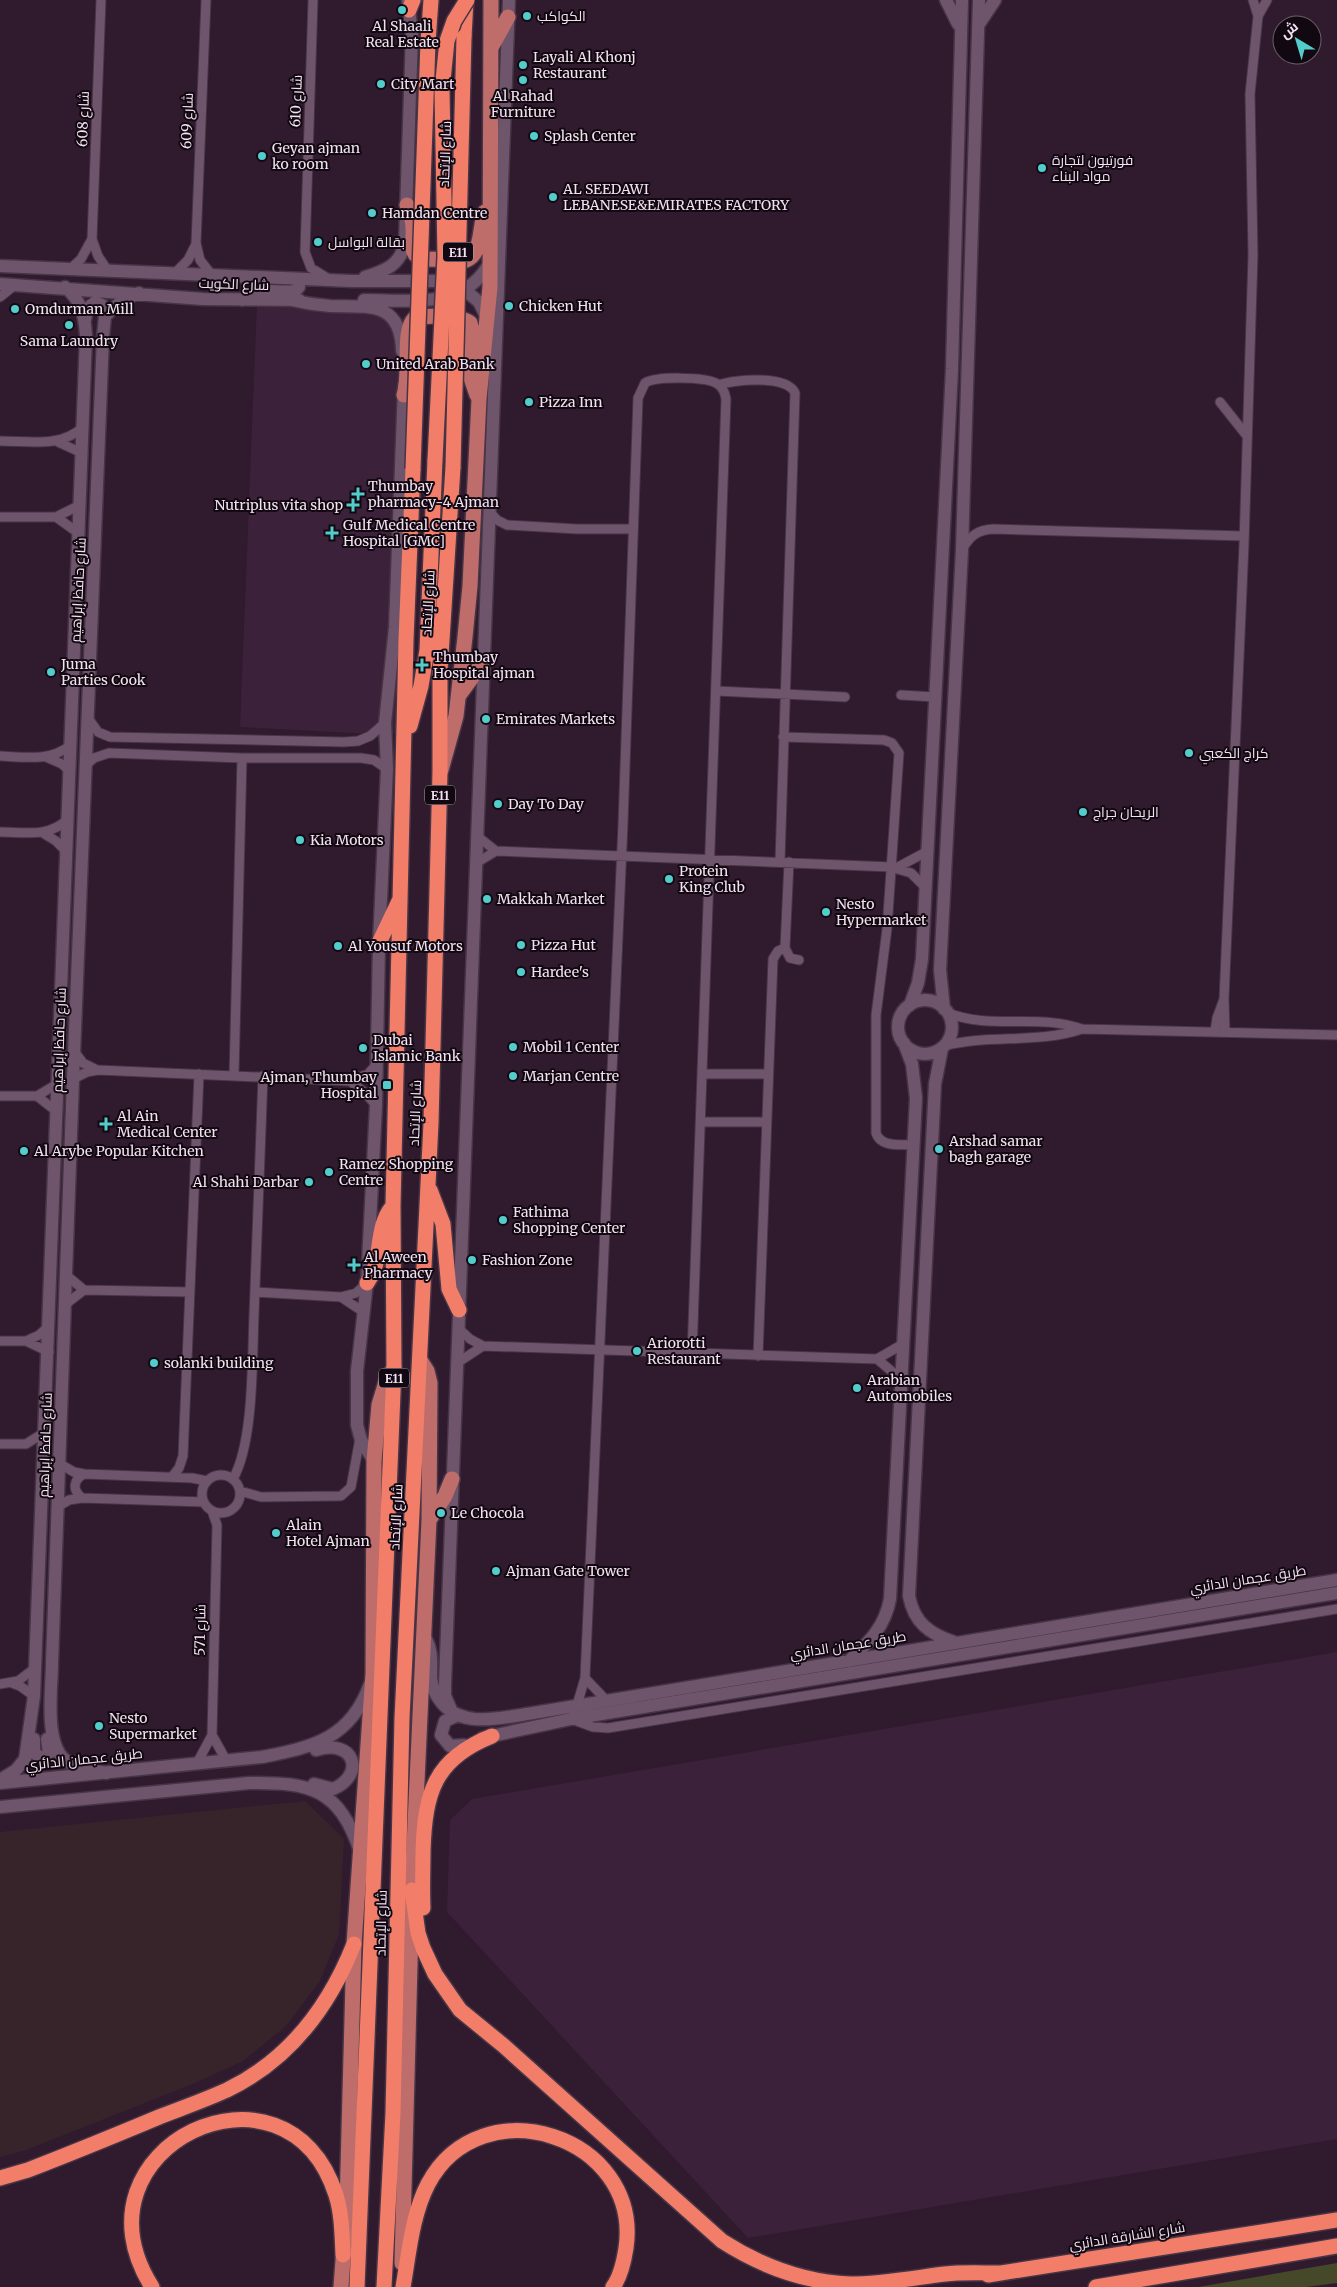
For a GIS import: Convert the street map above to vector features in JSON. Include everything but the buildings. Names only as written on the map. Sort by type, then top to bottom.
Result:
[{"type":"highway","name":"شارع الإتحاد","points":[[357,2287],[394,1368],[393,1206],[406,739],[406,640],[431,0]]},
{"type":"highway","name":"شارع الإتحاد","points":[[384,2287],[393,2112],[402,1718],[428,1186],[440,772],[440,671],[452,467],[464,36],[467,0]]},
{"type":"highway","points":[[406,739],[421,686],[426,650],[445,256],[442,90],[447,41],[454,21],[467,0]]},
{"type":"highway","points":[[396,602],[406,640]]},
{"type":"highway","points":[[379,943],[402,895]]},
{"type":"highway","points":[[428,1186],[443,1224],[447,1281],[451,1296],[459,1310]]},
{"type":"highway","points":[[367,1283],[378,1262],[383,1221],[393,1206]]},
{"type":"highway","points":[[492,1736],[464,1750],[452,1760],[442,1771],[428,1798],[424,1824],[423,1915],[428,1940],[445,1976],[459,1997],[504,2046]]},
{"type":"highway","points":[[412,1890],[418,1933],[435,1974],[460,2010],[504,2046],[704,2228],[734,2249],[760,2263],[804,2278],[850,2284],[954,2274],[998,2273]]},
{"type":"highway","points":[[0,2178],[28,2170],[213,2096],[252,2076],[296,2040],[319,2012],[342,1974],[354,1944]]},
{"type":"highway","points":[[152,2287],[142,2272],[134,2251],[131,2226],[134,2200],[143,2177],[158,2156],[174,2141],[207,2124],[226,2120],[264,2122],[283,2129],[300,2140],[315,2155],[326,2171],[336,2195],[343,2255]]},
{"type":"highway","points":[[402,2287],[421,2199],[429,2182],[441,2166],[455,2153],[479,2139],[506,2131],[525,2130],[549,2134],[567,2141],[587,2153],[604,2169],[616,2188],[625,2212],[628,2236],[624,2260],[613,2287]]},
{"type":"highway","name":"شارع الشارقة الدائري","points":[[923,2287],[998,2273],[1337,2220]]},
{"type":"highway","points":[[1096,2287],[1337,2246]]},
{"type":"main road","points":[[440,772],[453,730],[470,586],[479,399],[491,260],[488,207],[491,0]]},
{"type":"main road","points":[[455,1714],[445,1696],[444,1684],[509,0]]},
{"type":"main road","points":[[946,0],[956,17],[961,34]]},
{"type":"main road","points":[[849,1661],[876,1634],[888,1608],[902,1379],[915,1087],[912,1064],[898,1026],[902,1014],[910,1005],[918,983],[922,959],[951,379],[962,0]]},
{"type":"main road","points":[[957,1643],[938,1637],[926,1629],[916,1617],[910,1604],[935,1084],[943,1047],[951,1032],[940,970],[962,550],[979,0]]},
{"type":"main road","points":[[978,26],[995,0]]},
{"type":"main road","points":[[350,281],[381,272],[397,261],[404,247],[412,34],[410,3]]},
{"type":"main road","points":[[491,48],[508,17]]},
{"type":"main road","points":[[407,205],[413,221],[413,252],[417,257],[424,259],[466,260],[472,257],[478,248],[480,225],[488,207]]},
{"type":"main road","name":"شارع الكويت","points":[[0,284],[242,300],[442,298],[455,296],[466,290],[478,280],[491,260]]},
{"type":"main road","name":"شارع الكويت","points":[[0,266],[350,281],[441,281],[466,290],[479,302],[487,318]]},
{"type":"main road","points":[[242,300],[260,290],[295,291],[299,287],[299,279]]},
{"type":"main road","name":"شارع حافظ إبراهيم","points":[[0,1781],[16,1770],[25,1759],[33,1711],[49,1352],[77,532],[83,428],[85,320],[79,303],[65,288]]},
{"type":"main road","points":[[85,320],[87,309],[94,302],[102,305],[105,316],[123,300],[139,293]]},
{"type":"main road","points":[[291,300],[318,305],[366,305],[379,309],[390,316],[401,335],[404,395],[396,602],[385,723],[387,769],[379,943],[376,1105],[367,1283],[362,1311],[357,1371],[357,1417],[360,1438],[374,1461]]},
{"type":"main road","name":"شارع حافظ إبراهيم","points":[[105,316],[74,1051],[57,1507],[52,1735],[58,1754],[73,1764],[106,1772]]},
{"type":"main road","points":[[404,395],[408,378],[409,326],[414,318],[422,316],[462,319],[470,324],[472,330],[470,375],[479,399]]},
{"type":"main road","points":[[458,696],[484,662]]},
{"type":"main road","points":[[910,1005],[928,1001],[946,1010]]},
{"type":"main road","points":[[904,1043],[913,1051],[925,1054],[943,1047]]},
{"type":"main road","points":[[402,2287],[412,1890],[422,1634],[429,1520],[430,1383],[427,1370],[420,1360]]},
{"type":"main road","points":[[342,2287],[347,2206],[354,1944],[374,1674],[374,1461],[379,1405],[386,1382],[394,1368]]},
{"type":"main road","points":[[897,1461],[902,1470],[901,1492],[906,1499],[914,1501]]},
{"type":"main road","points":[[429,1520],[440,1505],[452,1479]]},
{"type":"main road","name":"طريق عجمان الدائري","points":[[455,1714],[476,1720],[505,1717],[1337,1580]]},
{"type":"main road","name":"طريق عجمان الدائري","points":[[415,1810],[439,1766],[464,1745],[492,1736],[571,1719],[1337,1592]]},
{"type":"main road","points":[[422,1634],[430,1648],[434,1689],[443,1704],[455,1714]]},
{"type":"main road","name":"طريق عجمان الدائري","points":[[0,1781],[262,1757],[310,1746],[335,1734],[357,1710],[374,1674]]},
{"type":"main road","points":[[33,1711],[35,1726],[34,1753],[39,1757],[45,1757],[50,1750],[46,1724],[52,1698]]},
{"type":"main road","points":[[455,1714],[445,1721],[441,1734],[450,1746],[464,1745]]},
{"type":"main road","points":[[249,1783],[260,1779],[289,1778],[308,1782],[322,1788],[333,1789],[346,1782],[352,1768],[348,1753],[334,1746],[292,1756],[262,1757]]},
{"type":"main road","points":[[0,1807],[249,1783],[288,1784],[312,1790],[328,1799],[347,1819],[362,1856]]},
{"type":"street","name":"شارع 608","points":[[101,0],[92,239],[98,256],[108,271]]},
{"type":"street","name":"شارع 609","points":[[206,0],[196,243],[200,260],[211,274]]},
{"type":"street","name":"شارع 610","points":[[313,0],[305,252],[307,263],[311,268],[332,280]]},
{"type":"street","points":[[1225,1031],[1224,999],[1248,436],[1253,255],[1250,94],[1258,16],[1254,0]]},
{"type":"street","points":[[1258,16],[1267,0]]},
{"type":"street","name":"شارع 608","points":[[70,269],[82,259],[92,239]]},
{"type":"street","name":"شارع 609","points":[[175,273],[188,260],[196,243]]},
{"type":"street","points":[[0,297],[15,285]]},
{"type":"street","points":[[577,1704],[585,1678],[622,855],[631,529],[638,398],[641,388],[650,380],[661,378],[708,381],[719,385],[739,380],[784,382],[793,388],[795,393],[783,737],[785,948],[790,958],[799,960]]},
{"type":"street","points":[[692,1354],[726,399],[719,385]]},
{"type":"street","points":[[1220,402],[1248,436]]},
{"type":"street","points":[[0,441],[58,442],[72,437],[83,428]]},
{"type":"street","points":[[58,442],[82,454]]},
{"type":"street","points":[[0,517],[56,517],[80,505]]},
{"type":"street","points":[[489,511],[497,520],[508,525],[576,529],[631,529]]},
{"type":"street","points":[[56,517],[77,532]]},
{"type":"street","points":[[488,538],[497,530],[508,525]]},
{"type":"street","points":[[962,550],[970,536],[982,530],[993,529],[1244,536]]},
{"type":"street","points":[[717,690],[845,696]]},
{"type":"street","points":[[901,695],[935,697]]},
{"type":"street","points":[[88,718],[98,732],[119,737],[344,742],[358,741],[370,736],[385,723]]},
{"type":"street","points":[[119,737],[115,745],[119,754]]},
{"type":"street","points":[[783,737],[884,740],[895,746],[899,757],[895,867],[876,1015],[876,1133],[884,1143],[913,1145]]},
{"type":"street","points":[[343,758],[347,756],[349,748],[344,742]]},
{"type":"street","points":[[0,756],[46,757],[59,753],[71,745]]},
{"type":"street","points":[[86,765],[98,756],[119,754],[242,758],[343,758],[374,760],[387,769]]},
{"type":"street","points":[[46,757],[62,764],[70,771]]},
{"type":"street","points":[[234,1075],[242,758]]},
{"type":"street","points":[[0,832],[43,833],[54,830],[68,819]]},
{"type":"street","points":[[43,833],[56,841],[66,852]]},
{"type":"street","points":[[477,836],[496,851]]},
{"type":"street","points":[[476,863],[496,851],[711,858],[895,867],[911,872],[925,887]]},
{"type":"street","points":[[895,867],[926,852]]},
{"type":"street","points":[[758,1356],[773,959],[778,951],[785,948]]},
{"type":"street","points":[[1215,1031],[1216,1018],[1224,999]]},
{"type":"street","points":[[946,1010],[973,1020],[1057,1023],[1082,1029],[1337,1034]]},
{"type":"street","points":[[943,1047],[982,1038],[1060,1035],[1082,1029]]},
{"type":"street","points":[[74,1051],[82,1063],[98,1070]]},
{"type":"street","points":[[73,1080],[87,1072],[98,1070],[350,1081],[368,1074],[377,1064]]},
{"type":"street","points":[[172,1477],[179,1468],[183,1456],[199,1074]]},
{"type":"street","points":[[702,1074],[768,1074]]},
{"type":"street","points":[[233,1479],[242,1459],[246,1433],[255,1292],[263,1076]]},
{"type":"street","points":[[350,1081],[376,1105]]},
{"type":"street","points":[[0,1096],[37,1096],[57,1084]]},
{"type":"street","points":[[37,1096],[56,1111]]},
{"type":"street","points":[[701,1122],[766,1122]]},
{"type":"street","points":[[66,1275],[84,1290],[190,1292]]},
{"type":"street","points":[[255,1292],[342,1297],[356,1293],[367,1283]]},
{"type":"street","points":[[66,1304],[84,1290]]},
{"type":"street","points":[[342,1297],[362,1311]]},
{"type":"street","points":[[26,1341],[50,1326]]},
{"type":"street","points":[[458,1328],[470,1339],[483,1346],[692,1354],[877,1359],[903,1344]]},
{"type":"street","points":[[0,1341],[26,1341],[49,1352]]},
{"type":"street","points":[[457,1363],[483,1346]]},
{"type":"street","points":[[877,1359],[902,1379]]},
{"type":"street","points":[[0,1444],[26,1444],[45,1432]]},
{"type":"street","points":[[240,1491],[237,1503],[229,1511],[223,1512],[212,1511],[204,1502],[202,1491],[207,1481],[217,1475],[233,1479],[240,1491],[261,1497],[341,1496],[350,1487],[360,1438]]},
{"type":"street","points":[[26,1444],[44,1459]]},
{"type":"street","points":[[183,1456],[192,1478]]},
{"type":"street","points":[[60,1464],[74,1472],[84,1474],[192,1478],[207,1481]]},
{"type":"street","points":[[82,1498],[76,1493],[75,1485],[78,1478],[84,1474]]},
{"type":"street","points":[[57,1507],[69,1500],[82,1498],[204,1502]]},
{"type":"street","name":"شارع 571","points":[[197,1763],[212,1735],[217,1525],[212,1511]]},
{"type":"street","name":"شارع 571","points":[[217,1525],[223,1512]]},
{"type":"street","points":[[571,1719],[593,1727],[608,1728],[1337,1609]]},
{"type":"street","points":[[0,1684],[12,1683],[24,1677],[35,1668]]},
{"type":"street","points":[[585,1678],[606,1700]]},
{"type":"street","points":[[12,1683],[34,1696]]},
{"type":"street","points":[[212,1735],[226,1760]]},
{"type":"shaded area","name":"Gulf Medical Centre Hospital [GMC]","points":[[257,303],[379,309],[402,318],[411,328],[404,729],[390,735],[240,727]]},
{"type":"shaded area","points":[[1337,1652],[1337,2139],[748,2238],[447,1912],[450,1820],[472,1799]]},
{"type":"shaded area","points":[[305,1801],[344,1839],[339,1934],[320,1981],[286,2026],[243,2061],[195,2083],[26,2150],[0,2157],[0,1832]]},
{"type":"green space","points":[[1337,2263],[1337,2283],[1306,2287],[1198,2287]]},
{"type":"place","name":"Al Shaali Real Estate","points":[[402,10]]},
{"type":"place","name":"الكواكب","points":[[527,16]]},
{"type":"place","name":"Layali Al Khonj Restaurant","points":[[523,65]]},
{"type":"place","name":"Al Rahad Furniture","points":[[523,80]]},
{"type":"place","name":"City Mart","points":[[381,84]]},
{"type":"place","name":"Splash Center","points":[[534,136]]},
{"type":"place","name":"Geyan ajman ko room","points":[[262,156]]},
{"type":"place","name":"فورتيون لتجارة مواد البناء","points":[[1042,168]]},
{"type":"place","name":"AL SEEDAWI LEBANESE&EMIRATES FACTORY","points":[[553,197]]},
{"type":"place","name":"Hamdan Centre","points":[[372,213]]},
{"type":"place","name":"بقالة البواسل","points":[[318,242]]},
{"type":"place","name":"Chicken Hut","points":[[509,306]]},
{"type":"place","name":"Omdurman Mill","points":[[15,309]]},
{"type":"place","name":"Sama Laundry","points":[[69,325]]},
{"type":"place","name":"United Arab Bank","points":[[366,364]]},
{"type":"place","name":"Pizza Inn","points":[[529,402]]},
{"type":"place","name":"Thumbay pharmacy-4 Ajman","points":[[358,494]]},
{"type":"place","name":"Nutriplus vita shop","points":[[353,505]]},
{"type":"place","name":"Gulf Medical Centre Hospital [GMC]","points":[[332,533]]},
{"type":"place","name":"Thumbay Hospital ajman","points":[[422,665]]},
{"type":"place","name":"Juma Parties Cook","points":[[51,672]]},
{"type":"place","name":"Emirates Markets","points":[[486,719]]},
{"type":"place","name":"كراج الكعبي","points":[[1189,753]]},
{"type":"place","name":"Day To Day","points":[[498,804]]},
{"type":"place","name":"الريحان جراج","points":[[1083,812]]},
{"type":"place","name":"Kia Motors","points":[[300,840]]},
{"type":"place","name":"Protein King Club","points":[[669,879]]},
{"type":"place","name":"Makkah Market","points":[[487,899]]},
{"type":"place","name":"Nesto Hypermarket","points":[[826,912]]},
{"type":"place","name":"Pizza Hut","points":[[521,945]]},
{"type":"place","name":"Al Yousuf Motors","points":[[338,946]]},
{"type":"place","name":"Hardee's","points":[[521,972]]},
{"type":"place","name":"Mobil 1 Center","points":[[513,1047]]},
{"type":"place","name":"Dubai Islamic Bank","points":[[363,1048]]},
{"type":"place","name":"Marjan Centre","points":[[513,1076]]},
{"type":"place","name":"Ajman, Thumbay Hospital","points":[[387,1085]]},
{"type":"place","name":"Al Ain Medical Center","points":[[106,1124]]},
{"type":"place","name":"Arshad samar bagh garage","points":[[939,1149]]},
{"type":"place","name":"Al Arybe Popular Kitchen","points":[[24,1151]]},
{"type":"place","name":"Ramez Shopping Centre","points":[[329,1172]]},
{"type":"place","name":"Al Shahi Darbar","points":[[309,1182]]},
{"type":"place","name":"Fathima Shopping Center","points":[[503,1220]]},
{"type":"place","name":"Fashion Zone","points":[[472,1260]]},
{"type":"place","name":"Al Aween Pharmacy","points":[[354,1265]]},
{"type":"place","name":"Ariorotti Restaurant","points":[[637,1351]]},
{"type":"place","name":"solanki building","points":[[154,1363]]},
{"type":"place","name":"Arabian Automobiles","points":[[857,1388]]},
{"type":"place","name":"Le Chocola","points":[[441,1513]]},
{"type":"place","name":"Alain Hotel Ajman","points":[[276,1533]]},
{"type":"place","name":"Ajman Gate Tower","points":[[496,1571]]},
{"type":"place","name":"Nesto Supermarket","points":[[99,1726]]}]
